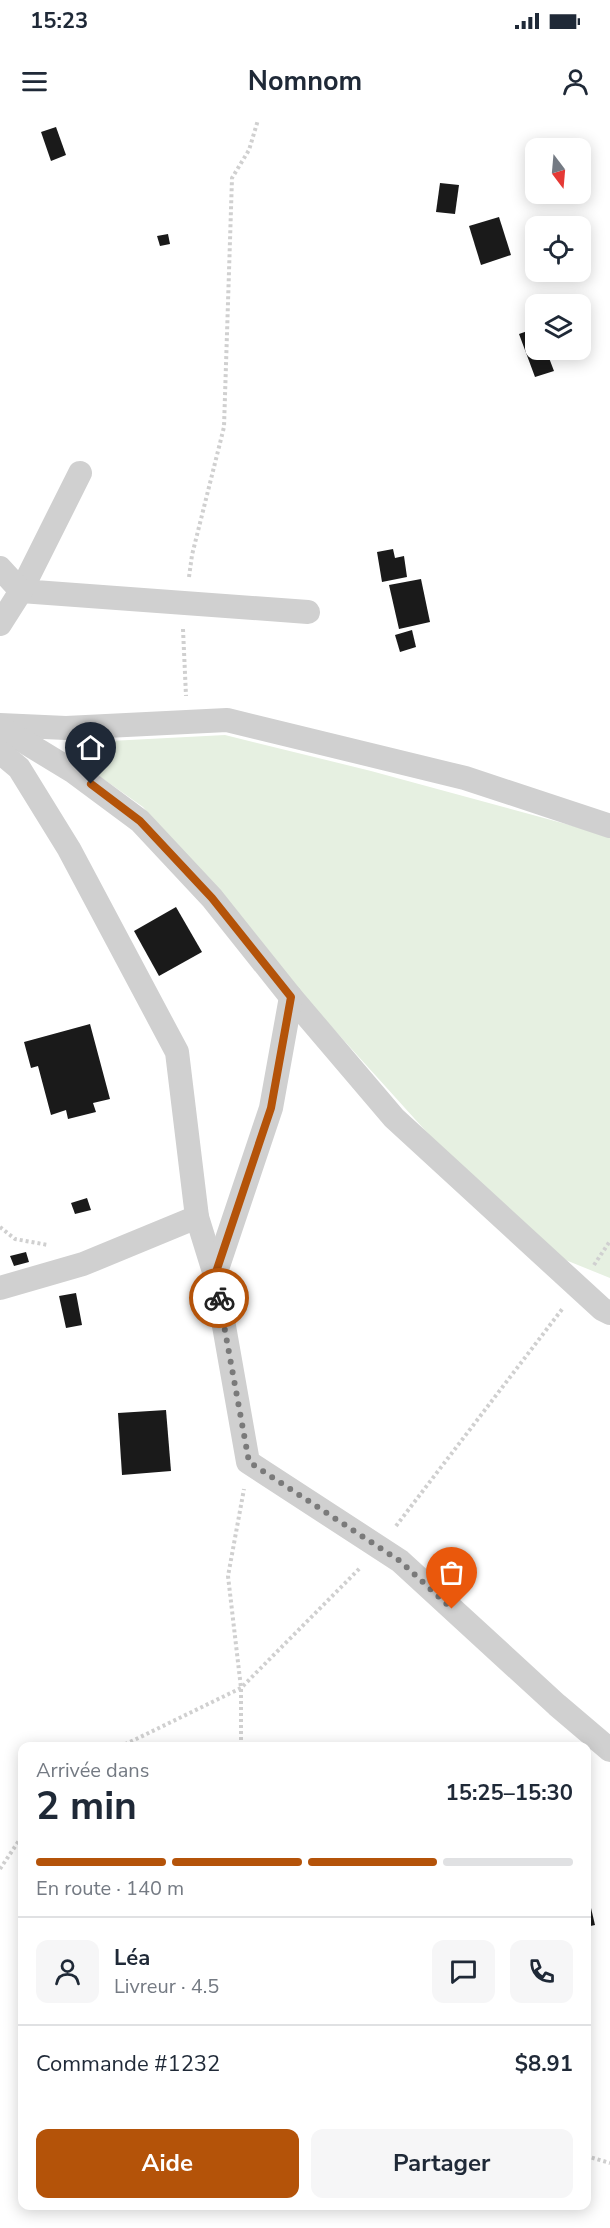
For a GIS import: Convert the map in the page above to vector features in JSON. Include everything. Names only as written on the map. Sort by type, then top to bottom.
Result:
[{"type":"street","points":[[0,624],[21,591],[81,473]]},
{"type":"street","points":[[0,568],[21,591],[308,612]]},
{"type":"street","points":[[0,726],[66,728],[227,720],[465,778],[610,826]]},
{"type":"street","points":[[0,726],[74,772],[140,821],[212,898],[291,997],[393,1118],[602,1310],[610,1313]]},
{"type":"street","points":[[0,752],[19,768],[69,849],[177,1052],[197,1216],[215,1275],[249,1462],[400,1561],[557,1705],[610,1750]]},
{"type":"street","points":[[215,1275],[271,1108],[291,997]]},
{"type":"street","points":[[0,1288],[83,1264],[197,1216]]},
{"type":"path","points":[[187,722],[182,631],[192,555],[224,427],[231,178],[249,150],[258,120]]},
{"type":"path","points":[[0,1227],[15,1239],[57,1246],[83,1264]]},
{"type":"path","points":[[241,1742],[241,1688],[228,1576],[249,1462]]},
{"type":"path","points":[[0,1869],[18,1842]]},
{"type":"path","points":[[591,2157],[610,2163]]},
{"type":"green space","points":[[225,735],[371,771],[610,836],[610,1278],[568,1261],[517,1232],[254,941],[143,807],[68,754],[91,742]]},
{"type":"building","points":[[56,127],[66,155],[51,161],[41,132]]},
{"type":"building","points":[[440,183],[459,185],[455,214],[436,212]]},
{"type":"building","points":[[499,217],[511,255],[481,265],[469,226]]},
{"type":"building","points":[[168,234],[170,244],[160,246],[157,236]]},
{"type":"building","points":[[525,332],[525,350],[519,334]]},
{"type":"building","points":[[529,360],[550,360],[554,371],[535,377]]},
{"type":"building","points":[[393,549],[395,558],[404,556],[407,577],[382,582],[377,552]]},
{"type":"building","points":[[421,579],[430,622],[399,629],[389,585]]},
{"type":"building","points":[[412,630],[416,647],[400,652],[395,635]]},
{"type":"building","points":[[176,907],[202,952],[159,976],[134,931]]},
{"type":"building","points":[[90,1024],[110,1099],[93,1103],[96,1112],[68,1119],[66,1110],[51,1115],[38,1066],[31,1068],[24,1042]]},
{"type":"building","points":[[87,1198],[91,1210],[75,1214],[71,1203]]},
{"type":"building","points":[[26,1252],[29,1262],[14,1266],[10,1256]]},
{"type":"building","points":[[76,1293],[82,1325],[66,1328],[59,1296]]},
{"type":"building","points":[[166,1410],[171,1471],[122,1475],[118,1413]]},
{"type":"building","points":[[591,1908],[595,1925],[591,1926]]},
{"type":"way so far","points":[[219,1298],[249,1462],[400,1561],[452,1609]]},
{"type":"route","points":[[91,784],[140,821],[212,898],[291,997],[271,1108],[215,1275],[219,1298]]}]
